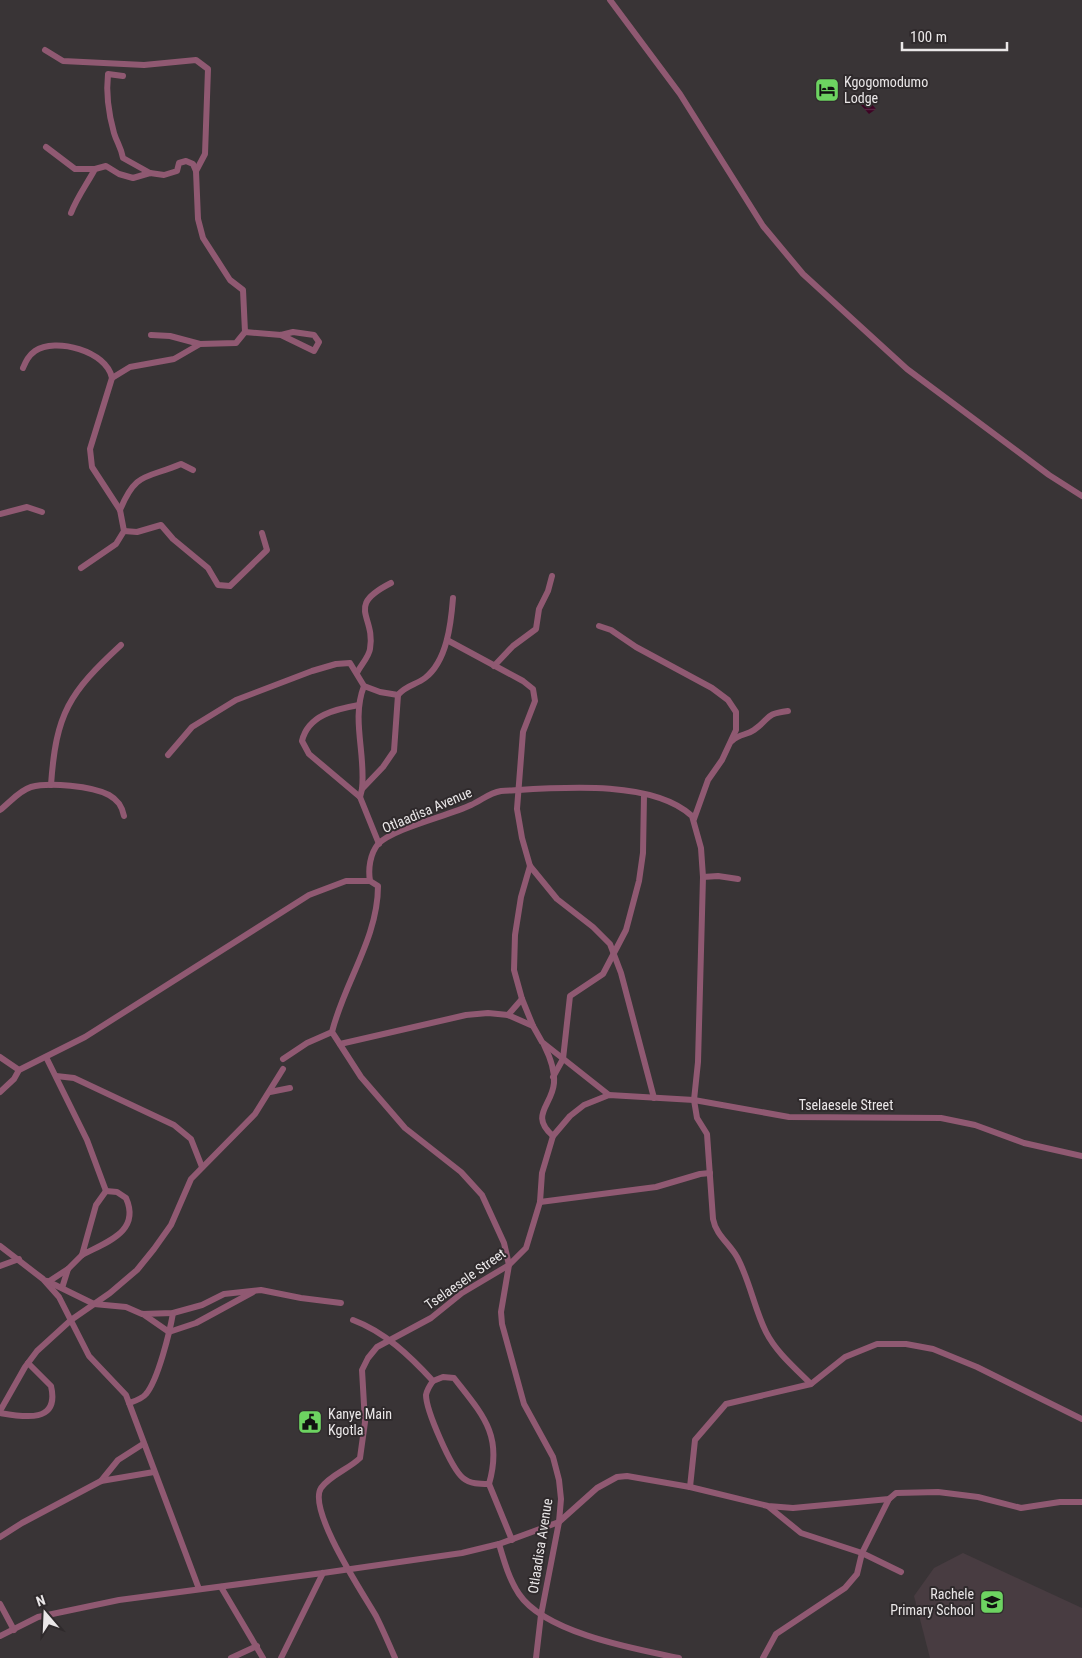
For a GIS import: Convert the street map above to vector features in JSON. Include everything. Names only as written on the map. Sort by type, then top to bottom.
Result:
[{"type":"street","points":[[610,0],[684,100],[763,226],[803,274],[907,369],[1049,476],[1082,496]]},
{"type":"street","points":[[45,50],[63,61],[144,64],[196,60],[208,69],[204,154],[196,171]]},
{"type":"street","points":[[123,76],[108,74],[107,85],[115,136],[121,146],[122,158],[150,173],[164,175],[177,171],[180,163],[186,161],[192,164],[196,171],[198,219],[203,238],[230,280],[243,290],[246,332],[236,343],[200,344],[170,336],[151,335]]},
{"type":"street","points":[[46,147],[75,169],[95,169],[106,166],[119,174],[133,178],[150,173]]},
{"type":"street","points":[[71,213],[78,195],[87,184],[95,169]]},
{"type":"street","points":[[246,332],[281,335],[293,332],[314,335],[319,342],[314,351],[281,335]]},
{"type":"street","points":[[112,378],[130,367],[174,359],[200,344]]},
{"type":"street","points":[[23,368],[28,357],[36,350],[59,347],[75,347],[97,356],[110,368],[112,378],[90,449],[92,467],[120,510],[124,531],[116,544],[81,568]]},
{"type":"street","points":[[120,510],[133,484],[140,478],[159,474],[181,464],[193,470]]},
{"type":"street","points":[[0,514],[27,507],[42,512]]},
{"type":"street","points":[[124,531],[138,532],[160,525],[173,539],[208,568],[218,585],[230,586],[267,550],[262,533]]},
{"type":"street","points":[[494,666],[513,646],[536,629],[539,609],[548,591],[552,576]]},
{"type":"street","points":[[357,674],[370,650],[366,610],[368,596],[391,583]]},
{"type":"street","points":[[362,789],[383,767],[394,750],[398,695],[403,689],[426,677],[434,668],[447,640],[453,598]]},
{"type":"street","points":[[599,626],[611,630],[636,648],[676,667],[728,700],[736,712],[738,720],[731,741],[718,768],[708,780],[694,818],[701,848],[703,877],[699,1054],[694,1100],[697,1118],[707,1134],[715,1228],[736,1255],[767,1334],[778,1350],[811,1384]]},
{"type":"street","points":[[447,640],[530,685],[534,694],[534,701],[523,732],[517,790],[522,838],[530,866],[557,899],[593,927],[610,944],[654,1098]]},
{"type":"street","points":[[51,785],[54,745],[68,703],[88,676],[121,645]]},
{"type":"street","points":[[168,755],[182,736],[206,716],[260,689],[274,687],[293,678],[336,664],[350,663],[364,686],[380,692],[398,695]]},
{"type":"street","points":[[360,797],[364,773],[359,705],[364,686]]},
{"type":"street","points":[[359,705],[328,712],[305,731],[302,741],[309,754],[360,797],[379,844]]},
{"type":"street","points":[[731,741],[738,735],[754,730],[772,713],[788,711]]},
{"type":"street","points":[[0,810],[25,789],[51,785],[109,794],[122,806],[124,816]]},
{"type":"street","name":"Otlaadisa Avenue","points":[[536,1658],[541,1615],[559,1522],[561,1499],[553,1457],[524,1404],[502,1324],[501,1312],[509,1266],[504,1243],[482,1195],[461,1172],[405,1128],[361,1076],[332,1032],[337,1009],[374,925],[378,886],[370,881],[370,864],[379,844],[391,836],[469,806],[484,799],[490,792],[517,790],[584,787],[644,795],[664,800],[694,818]]},
{"type":"street","points":[[554,1077],[563,1059],[570,996],[603,974],[626,930],[639,881],[643,853],[644,795]]},
{"type":"street","points":[[530,866],[515,934],[514,970],[522,999],[554,1071],[554,1084],[543,1110],[542,1121],[545,1129],[553,1136]]},
{"type":"street","points":[[703,877],[718,876],[738,880]]},
{"type":"street","points":[[0,1092],[14,1079],[19,1070],[85,1037],[158,992],[179,975],[309,895],[346,881],[370,881]]},
{"type":"street","points":[[508,1015],[522,999]]},
{"type":"street","points":[[340,1044],[466,1015],[488,1013],[508,1015],[534,1026]]},
{"type":"street","points":[[283,1059],[307,1042],[332,1032]]},
{"type":"street","points":[[542,1042],[609,1095]]},
{"type":"street","points":[[0,1057],[19,1070]]},
{"type":"street","points":[[46,1057],[87,1140],[106,1191]]},
{"type":"street","points":[[28,1363],[51,1386],[52,1402],[45,1412],[28,1418],[0,1412],[28,1363],[54,1334],[137,1270],[171,1225],[191,1178],[248,1122],[270,1092],[283,1069]]},
{"type":"street","points":[[56,1076],[74,1078],[174,1125],[191,1139],[202,1167]]},
{"type":"street","points":[[270,1092],[290,1088]]},
{"type":"street","name":"Tselaesele Street","points":[[395,1658],[376,1616],[346,1568],[323,1517],[318,1495],[321,1488],[360,1458],[365,1422],[362,1370],[368,1358],[377,1347],[391,1342],[431,1318],[462,1293],[509,1266],[526,1248],[540,1202],[542,1173],[553,1136],[570,1116],[584,1105],[609,1095],[694,1100],[789,1117],[941,1118],[975,1125],[1024,1143],[1082,1156]]},
{"type":"street","points":[[540,1202],[656,1186],[710,1173]]},
{"type":"street","points":[[46,1280],[68,1270],[82,1255],[121,1233],[128,1224],[131,1218],[126,1198],[117,1192],[106,1191]]},
{"type":"street","points":[[82,1255],[96,1204],[106,1191]]},
{"type":"street","points":[[0,1246],[46,1280],[94,1304],[126,1307],[142,1314],[169,1332],[182,1329],[256,1290]]},
{"type":"street","points":[[0,1266],[19,1259]]},
{"type":"street","points":[[62,1288],[68,1270]]},
{"type":"street","points":[[46,1280],[59,1297],[89,1356],[121,1388],[129,1403],[199,1589]]},
{"type":"street","points":[[142,1314],[173,1313],[202,1305],[224,1294],[256,1290],[341,1303]]},
{"type":"street","points":[[202,1305],[208,1316]]},
{"type":"street","points":[[129,1403],[146,1395],[169,1332],[173,1313]]},
{"type":"street","points":[[353,1320],[375,1330],[391,1342],[413,1359],[433,1381]]},
{"type":"street","points":[[690,1486],[692,1447],[695,1440],[721,1408],[732,1401],[811,1384],[853,1352],[877,1344],[906,1344],[933,1349],[978,1367],[1082,1418]]},
{"type":"street","points":[[489,1484],[468,1482],[458,1473],[426,1396],[433,1381],[443,1377],[454,1378],[488,1425],[495,1452],[489,1484],[512,1540]]},
{"type":"street","points":[[101,1480],[118,1460],[143,1444]]},
{"type":"street","points":[[0,1538],[22,1522],[101,1480],[154,1472]]},
{"type":"street","points":[[0,1636],[38,1617],[119,1600],[323,1573],[346,1568],[462,1552],[499,1544],[559,1522],[597,1488],[617,1477],[639,1477],[690,1486],[768,1506],[793,1508],[889,1499]]},
{"type":"street","points":[[767,1656],[776,1634],[845,1588],[857,1574],[862,1553],[889,1499],[896,1493],[938,1492],[978,1497],[1021,1508],[1060,1502],[1082,1502]]},
{"type":"street","points":[[768,1506],[800,1533],[862,1553],[901,1572]]},
{"type":"street","points":[[499,1544],[507,1571],[519,1595],[541,1615],[603,1642],[679,1658]]},
{"type":"street","points":[[281,1658],[323,1573]]},
{"type":"street","points":[[221,1586],[263,1658]]},
{"type":"street","points":[[0,1604],[14,1630]]},
{"type":"street","points":[[231,1658],[257,1646]]},
{"type":"shaded area","points":[[866,98],[876,109],[869,114],[860,104]]},
{"type":"shaded area","name":"Rachele Primary School","points":[[963,1553],[1082,1608],[1082,1658],[930,1658],[914,1596],[934,1568]]},
{"type":"place","name":"Kgogomodumo Lodge","points":[[827,90]]},
{"type":"place","name":"Kanye Main Kgotla","points":[[310,1422]]},
{"type":"place","name":"Rachele Primary School","points":[[992,1602]]}]
